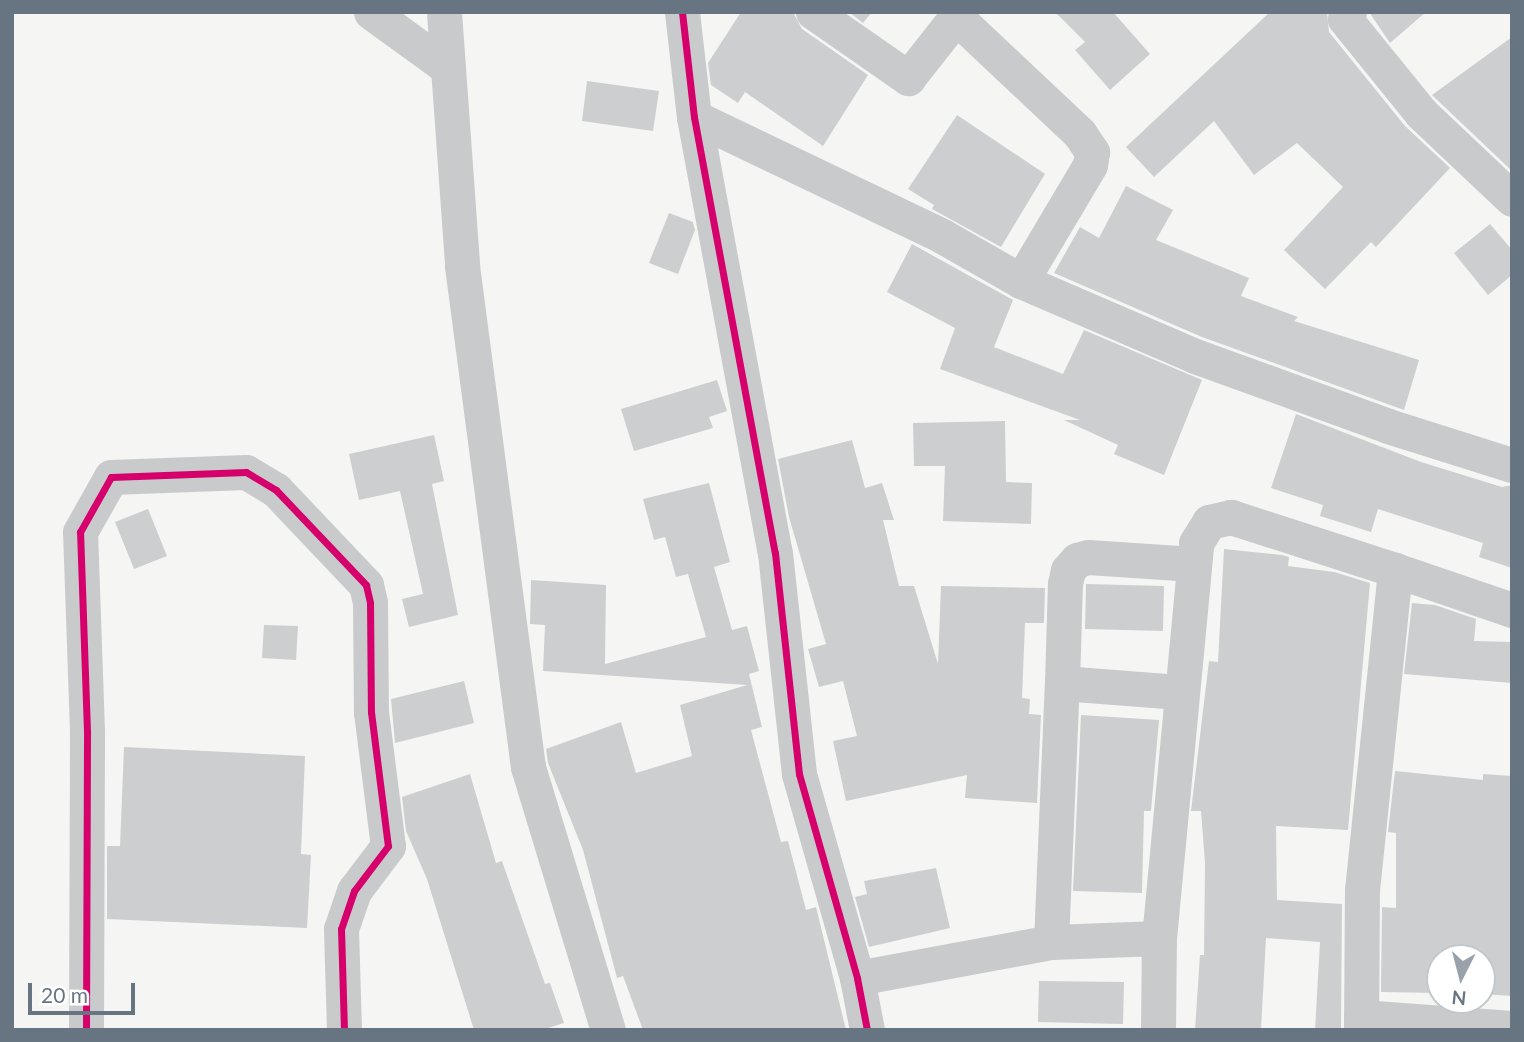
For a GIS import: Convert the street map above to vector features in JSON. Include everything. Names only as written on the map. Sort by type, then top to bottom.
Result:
[{"type":"street","points":[[371,12],[448,68]]},
{"type":"street","points":[[444,12],[462,266],[528,767],[608,1030]]},
{"type":"street","points":[[682,12],[694,117],[775,553],[799,774],[857,978],[867,1030]]},
{"type":"street","points":[[813,12],[908,78],[955,14],[1080,134],[1092,152],[1090,165],[1021,281]]},
{"type":"street","points":[[1349,12],[1345,19],[1421,113],[1512,199]]},
{"type":"street","points":[[694,117],[942,236],[1021,281],[1195,356],[1388,426],[1512,465]]},
{"type":"street","points":[[86,1030],[87,731],[80,532],[111,477],[246,472],[276,490],[366,585],[370,603],[371,712],[388,846],[354,891],[341,929],[344,1030]]},
{"type":"street","points":[[1158,1030],[1159,937],[1179,692],[1196,543],[1209,522],[1231,517],[1512,610]]},
{"type":"street","points":[[1051,942],[1064,592],[1068,570],[1077,560],[1088,557],[1194,564]]},
{"type":"street","points":[[1395,570],[1362,890],[1361,1023],[1512,1027]]},
{"type":"street","points":[[1062,683],[1179,692]]},
{"type":"street","points":[[857,978],[1051,942],[1159,937]]},
{"type":"building","points":[[741,12],[793,12],[802,29],[868,75],[823,146],[745,92],[738,103],[711,85],[708,63]]},
{"type":"building","points":[[849,12],[872,12],[863,23]]},
{"type":"building","points":[[1055,12],[1113,12],[1150,54],[1110,90],[1075,50],[1085,42]]},
{"type":"building","points":[[1270,12],[1327,12],[1329,32],[1405,126],[1450,168],[1376,247],[1371,242],[1325,289],[1284,250],[1343,187],[1297,143],[1254,175],[1214,121],[1154,177],[1126,147]]},
{"type":"building","points":[[1369,12],[1426,12],[1390,43]]},
{"type":"building","points":[[1512,37],[1512,171],[1432,95]]},
{"type":"building","points":[[587,81],[659,91],[653,131],[582,121]]},
{"type":"building","points":[[957,115],[1045,174],[1001,247],[932,209],[934,205],[908,189]]},
{"type":"building","points":[[1126,186],[1173,210],[1156,240],[1249,278],[1241,296],[1298,317],[1294,321],[1419,360],[1404,410],[1202,337],[1054,273],[1080,227],[1099,238]]},
{"type":"building","points":[[669,213],[693,222],[695,230],[678,274],[649,263]]},
{"type":"building","points":[[1490,224],[1512,250],[1512,275],[1488,295],[1454,253]]},
{"type":"building","points":[[912,244],[1013,300],[994,347],[1063,374],[1084,330],[1202,380],[1164,475],[1114,454],[1118,445],[1064,420],[1080,420],[940,369],[955,328],[887,292]]},
{"type":"building","points":[[717,380],[727,411],[709,417],[713,428],[634,451],[621,409]]},
{"type":"building","points":[[1296,414],[1421,462],[1502,487],[1512,485],[1512,568],[1479,557],[1483,543],[1378,509],[1371,532],[1320,516],[1323,505],[1271,488]]},
{"type":"building","points":[[1005,421],[1006,482],[1032,483],[1031,524],[943,521],[945,466],[914,466],[913,423]]},
{"type":"building","points":[[434,435],[444,481],[432,484],[458,615],[409,627],[402,599],[423,594],[400,491],[359,500],[349,454]]},
{"type":"building","points":[[852,440],[865,488],[882,483],[894,520],[883,520],[899,586],[914,586],[938,664],[941,586],[1045,588],[1044,623],[1025,623],[1022,698],[1030,699],[1029,714],[1041,715],[1037,803],[965,798],[967,775],[846,801],[833,741],[857,736],[843,681],[819,687],[808,649],[826,644],[789,517],[778,459]]},
{"type":"building","points":[[709,483],[730,562],[714,567],[732,630],[747,626],[759,671],[749,674],[762,727],[751,730],[781,842],[788,841],[806,910],[816,907],[846,1030],[643,1030],[623,976],[617,978],[583,850],[548,763],[546,749],[621,722],[636,773],[692,756],[680,705],[747,685],[543,671],[545,625],[530,624],[531,580],[606,585],[605,664],[706,637],[688,574],[676,577],[665,537],[654,540],[643,499]]},
{"type":"building","points":[[148,509],[167,556],[134,569],[115,522]]},
{"type":"building","points":[[1224,549],[1282,555],[1289,557],[1288,566],[1334,572],[1370,583],[1348,830],[1276,826],[1277,900],[1342,904],[1341,1030],[1315,1030],[1320,942],[1266,938],[1261,1030],[1195,1030],[1200,955],[1204,955],[1205,863],[1201,811],[1191,811],[1209,661],[1218,662]]},
{"type":"building","points":[[1086,584],[1164,586],[1163,631],[1085,629]]},
{"type":"building","points":[[1412,603],[1435,605],[1476,619],[1474,641],[1512,642],[1512,683],[1404,674]]},
{"type":"building","points":[[264,625],[298,626],[296,660],[262,658]]},
{"type":"building","points":[[464,681],[474,723],[395,743],[391,699]]},
{"type":"building","points":[[1081,715],[1159,720],[1151,811],[1144,811],[1142,893],[1073,891]]},
{"type":"building","points":[[124,747],[305,756],[301,854],[311,855],[307,928],[107,919],[107,846],[120,846]]},
{"type":"building","points":[[1395,771],[1483,780],[1483,774],[1512,776],[1512,996],[1496,995],[1496,944],[1426,944],[1426,993],[1381,992],[1382,907],[1396,908],[1396,833],[1388,832]]},
{"type":"building","points":[[470,774],[496,863],[502,861],[545,984],[550,983],[564,1023],[542,1030],[474,1030],[427,879],[406,831],[402,797]]},
{"type":"building","points":[[936,868],[950,928],[869,947],[855,897],[867,894],[864,881]]},
{"type":"building","points":[[1039,981],[1124,982],[1123,1024],[1038,1022]]},
{"type":"cycle path","points":[[682,12],[694,117],[775,553],[799,774],[857,978],[867,1030]]},
{"type":"cycle path","points":[[86,1030],[87,731],[80,532],[111,477],[246,472],[276,490],[366,585],[370,603],[371,712],[388,846],[354,891],[341,929],[344,1030]]}]
